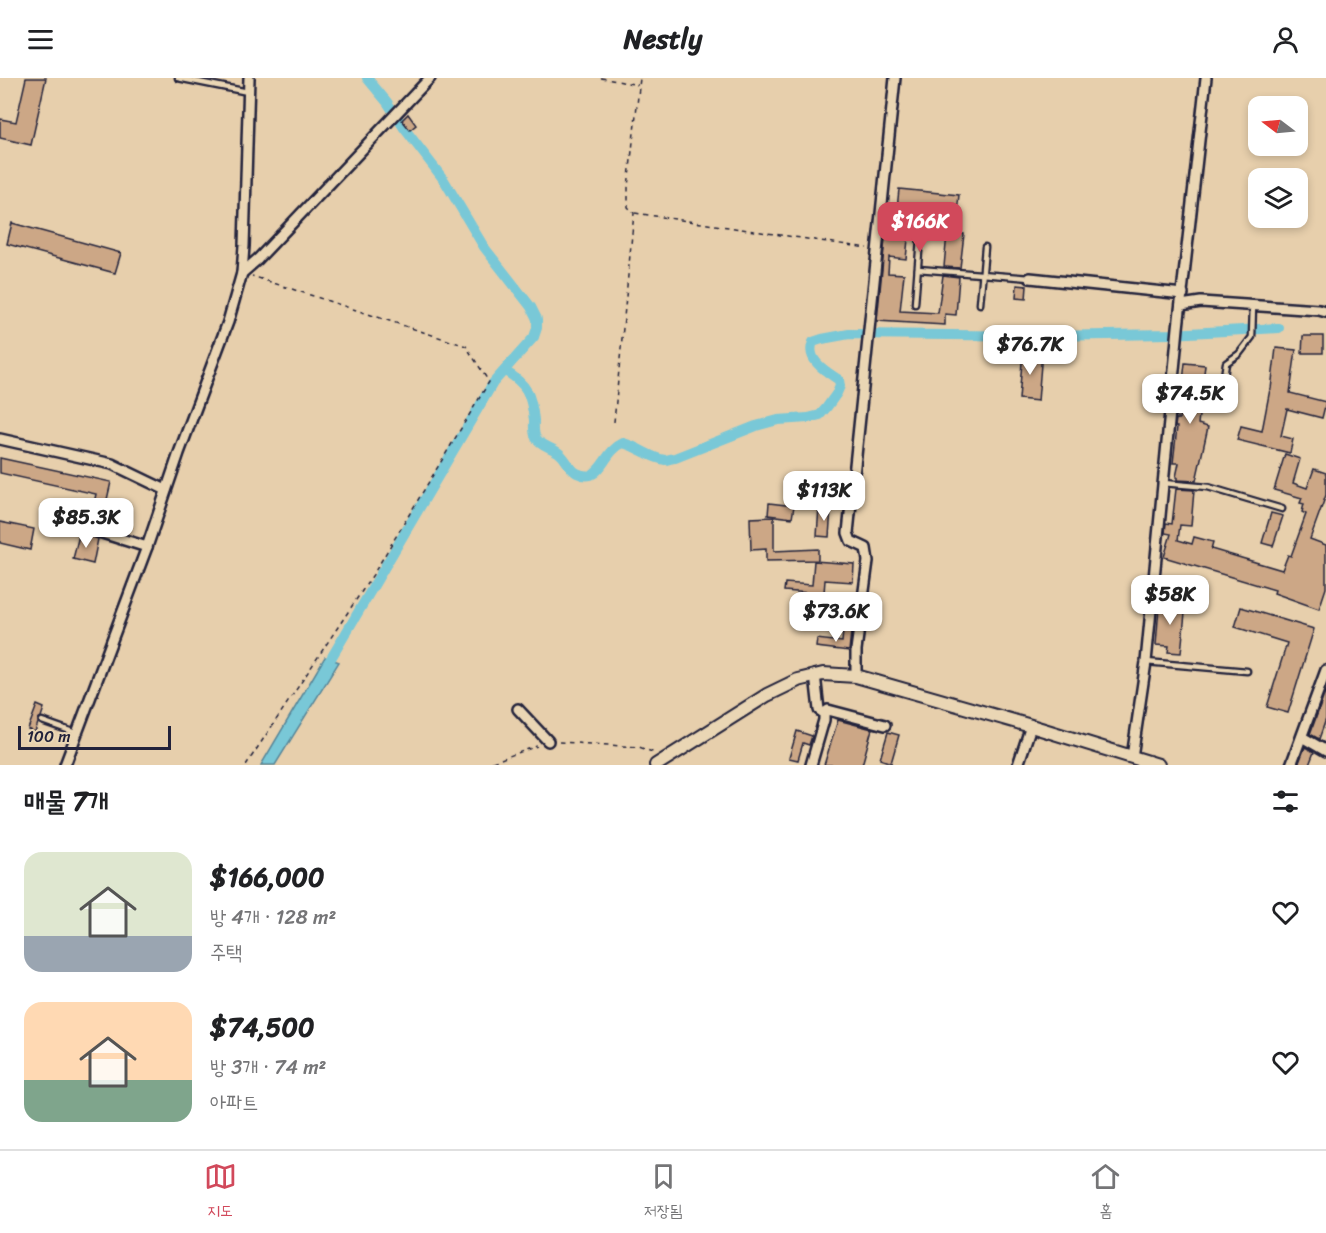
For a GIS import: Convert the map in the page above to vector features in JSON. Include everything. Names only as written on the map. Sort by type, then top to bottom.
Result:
[{"type":"street","points":[[64,765],[147,547],[178,453],[228,322],[242,273],[249,78]]},
{"type":"street","points":[[242,273],[258,259],[429,78]]},
{"type":"street","points":[[856,676],[856,650],[868,561],[866,548],[851,541],[848,533],[895,78]]},
{"type":"street","points":[[1132,757],[1146,662],[1178,328],[1206,78]]},
{"type":"street","points":[[1030,278],[1183,294]]},
{"type":"street","points":[[1181,305],[1201,302],[1326,312]]},
{"type":"street","points":[[0,440],[112,464],[166,490]]},
{"type":"street","points":[[86,528],[147,547]]},
{"type":"street","points":[[1292,765],[1326,670]]},
{"type":"street","points":[[656,765],[767,695],[798,680],[823,674],[856,676],[1158,765]]},
{"type":"street","points":[[815,675],[819,710],[824,713]]},
{"type":"street","points":[[518,709],[549,741]]},
{"type":"street","points":[[824,713],[828,710],[885,726]]},
{"type":"street","points":[[811,765],[824,713]]},
{"type":"street","points":[[1018,765],[1031,726]]},
{"type":"street","points":[[1302,737],[1326,751]]},
{"type":"lane","points":[[178,78],[248,93]]},
{"type":"lane","points":[[915,304],[920,239]]},
{"type":"lane","points":[[980,304],[985,247]]},
{"type":"lane","points":[[918,268],[1030,278]]},
{"type":"lane","points":[[1221,397],[1226,363],[1239,354],[1252,336],[1253,305]]},
{"type":"lane","points":[[1163,483],[1208,487],[1282,509]]},
{"type":"lane","points":[[1146,662],[1247,671]]},
{"type":"lane","points":[[42,721],[76,733]]},
{"type":"path","points":[[601,78],[639,85]]},
{"type":"path","points":[[640,78],[628,187],[628,207],[634,213],[877,250]]},
{"type":"path","points":[[614,422],[634,213]]},
{"type":"path","points":[[242,273],[466,346],[489,382],[374,573],[246,765]]},
{"type":"path","points":[[484,765],[549,741],[639,747],[667,758]]},
{"type":"water","points":[[325,657],[339,662],[275,765],[261,765]]},
{"type":"building","points":[[26,78],[46,78],[31,145],[0,138],[0,119],[16,122]]},
{"type":"building","points":[[408,114],[416,125],[410,130],[402,120]]},
{"type":"building","points":[[899,189],[959,195],[956,221],[959,222],[958,234],[964,234],[960,268],[944,267],[947,233],[909,229],[906,259],[889,257],[888,273],[904,274],[900,311],[938,313],[943,275],[959,277],[956,315],[945,314],[945,325],[877,321],[887,218],[896,219]]},
{"type":"building","points":[[12,223],[121,253],[115,273],[7,244]]},
{"type":"building","points":[[1017,285],[1027,286],[1026,299],[1016,298]]},
{"type":"building","points":[[1303,336],[1323,336],[1323,353],[1302,353]]},
{"type":"building","points":[[1276,348],[1296,350],[1290,393],[1326,402],[1322,418],[1287,409],[1281,436],[1293,439],[1290,453],[1237,440],[1241,426],[1262,431],[1271,389]]},
{"type":"building","points":[[1023,350],[1042,352],[1038,401],[1019,399]]},
{"type":"building","points":[[1185,363],[1205,365],[1198,424],[1208,427],[1196,481],[1177,480],[1179,463],[1173,463],[1177,427],[1175,427],[1176,419],[1179,419]]},
{"type":"building","points":[[1285,454],[1300,459],[1293,483],[1307,488],[1314,469],[1326,473],[1326,495],[1310,539],[1326,545],[1326,588],[1319,609],[1274,593],[1275,590],[1164,557],[1171,534],[1165,533],[1166,523],[1172,524],[1176,489],[1194,490],[1191,526],[1180,525],[1178,540],[1192,544],[1194,537],[1213,542],[1211,549],[1282,570],[1288,555],[1291,556],[1306,514],[1302,512],[1304,504],[1300,503],[1302,498],[1274,490]]},
{"type":"building","points":[[0,458],[111,482],[101,526],[90,522],[96,494],[0,473]]},
{"type":"building","points":[[809,478],[834,481],[833,490],[808,488]]},
{"type":"building","points":[[769,503],[794,506],[792,518],[768,515]]},
{"type":"building","points":[[819,507],[831,508],[829,537],[817,536]]},
{"type":"building","points":[[1271,513],[1283,516],[1273,546],[1262,543]]},
{"type":"building","points":[[774,517],[774,551],[818,549],[818,560],[766,561],[766,549],[751,550],[750,518]]},
{"type":"building","points":[[0,522],[34,529],[30,550],[0,543]]},
{"type":"building","points":[[80,531],[98,539],[93,564],[73,559]]},
{"type":"building","points":[[814,561],[854,564],[853,582],[825,580],[821,631],[812,630],[813,608],[808,608],[809,593],[784,591],[785,583],[812,585]]},
{"type":"building","points":[[1160,595],[1172,596],[1171,611],[1185,613],[1181,653],[1168,652],[1169,646],[1156,645]]},
{"type":"building","points":[[1241,607],[1314,629],[1288,713],[1267,707],[1287,643],[1235,627]]},
{"type":"building","points":[[843,631],[851,632],[849,651],[816,647],[817,639],[842,642]]},
{"type":"building","points":[[1326,690],[1326,719],[1319,739],[1310,734]]},
{"type":"building","points":[[37,705],[44,708],[35,732],[28,729]]},
{"type":"building","points":[[838,720],[872,729],[862,765],[824,765]]},
{"type":"building","points":[[797,731],[812,736],[809,745],[803,743],[798,760],[789,758]]},
{"type":"building","points":[[888,732],[899,735],[891,763],[880,759]]},
{"type":"building","points":[[1305,747],[1314,752],[1309,765],[1298,765]]},
{"type":"waterway","points":[[323,672],[493,383],[534,337],[537,328],[537,319],[531,307],[484,247],[444,180],[367,78]]},
{"type":"waterway","points":[[505,371],[518,380],[527,391],[533,411],[536,438],[543,445],[559,453],[574,471],[591,475],[599,469],[613,450],[623,443],[666,460],[756,426],[778,420],[820,415],[840,386],[839,380],[819,365],[812,354],[813,342],[822,339],[849,334],[1043,336],[1171,334],[1279,328]]}]
